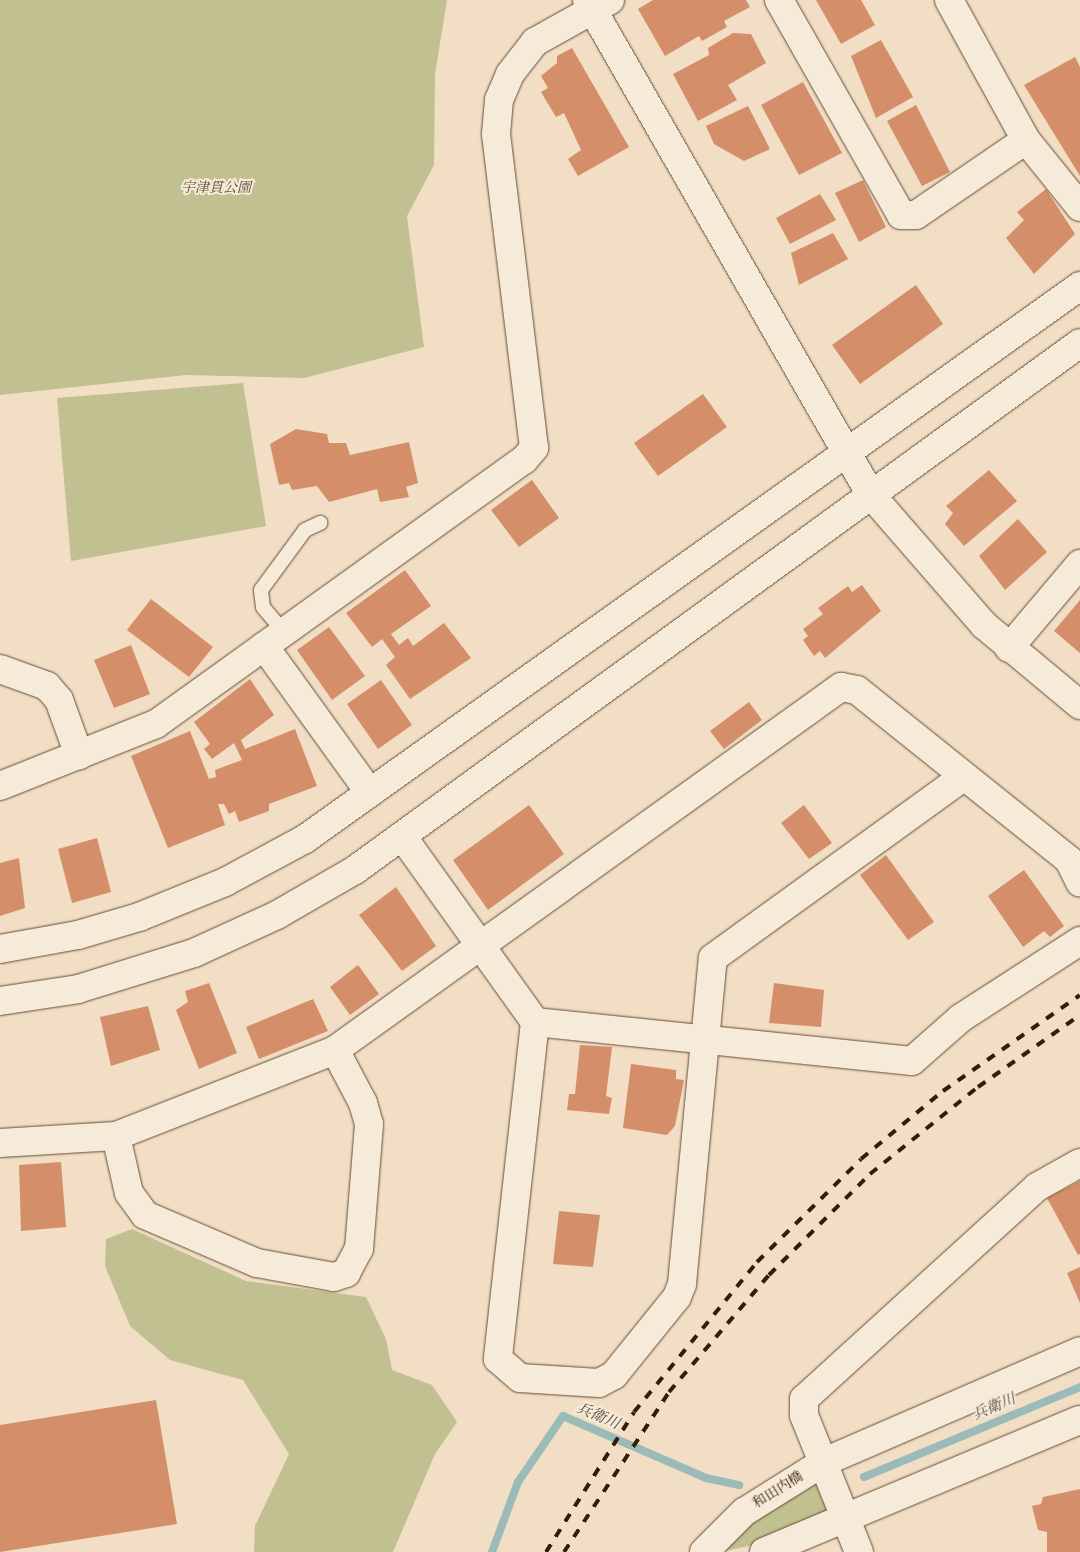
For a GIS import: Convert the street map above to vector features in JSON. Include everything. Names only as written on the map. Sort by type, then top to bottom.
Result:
[{"type":"street","points":[[779,0],[901,215],[908,218],[924,210],[1026,140]]},
{"type":"street","points":[[949,0],[1026,140],[1080,207]]},
{"type":"street","points":[[0,786],[156,724],[524,460],[534,448],[496,134],[499,100],[510,74],[535,42],[596,3],[845,456],[871,495],[914,550],[1009,648],[1080,705]]},
{"type":"street","points":[[0,949],[78,935],[139,917],[225,882],[305,839],[845,456],[1080,286]]},
{"type":"street","points":[[0,1002],[78,989],[194,953],[310,897],[402,836],[1080,343]]},
{"type":"street","points":[[1009,648],[1080,564]]},
{"type":"street","points":[[273,639],[370,793]]},
{"type":"street","points":[[0,669],[47,686],[59,700],[80,755]]},
{"type":"street","points":[[0,1143],[116,1136],[335,1050],[831,690],[856,690],[1069,860],[1080,883]]},
{"type":"street","points":[[402,836],[535,1022],[498,1359],[520,1378],[590,1383],[608,1379],[677,1297],[682,1284],[710,966],[718,952],[963,777]]},
{"type":"street","points":[[535,1022],[912,1061],[961,1018],[1080,941]]},
{"type":"street","points":[[116,1136],[129,1193],[145,1215],[257,1263],[334,1276],[346,1273],[359,1249],[369,1124],[363,1103],[335,1050]]},
{"type":"street","points":[[859,1552],[845,1513],[822,1469],[802,1409],[807,1395],[1037,1187],[1080,1163]]},
{"type":"street","name":"和田内橋","points":[[704,1552],[744,1512],[822,1469],[1080,1351]]},
{"type":"street","points":[[764,1552],[845,1513],[1080,1420]]},
{"type":"lane","points":[[273,639],[260,590],[305,530],[320,523]]},
{"type":"green space","name":"宇津貫公園","points":[[0,0],[447,0],[435,74],[434,165],[407,216],[424,347],[304,378],[186,375],[0,395]]},
{"type":"green space","points":[[243,383],[266,526],[71,561],[57,398]]},
{"type":"green space","points":[[132,1229],[246,1281],[366,1297],[386,1339],[392,1370],[432,1385],[457,1422],[435,1454],[393,1552],[254,1552],[255,1526],[289,1454],[243,1380],[170,1360],[130,1326],[105,1266],[106,1239]]},
{"type":"green space","points":[[814,1481],[829,1515],[758,1544],[720,1552],[733,1532]]},
{"type":"building","points":[[653,0],[746,0],[750,7],[724,21],[727,27],[702,41],[699,36],[665,56],[638,9]]},
{"type":"building","points":[[816,0],[861,0],[875,25],[841,44]]},
{"type":"building","points":[[733,33],[751,34],[766,63],[728,85],[737,100],[698,121],[673,74],[709,55],[708,48]]},
{"type":"building","points":[[881,40],[913,97],[876,118],[851,56]]},
{"type":"building","points":[[572,48],[629,147],[578,176],[568,159],[581,150],[564,113],[556,117],[541,92],[548,88],[541,76],[557,63],[557,56]]},
{"type":"building","points":[[1075,57],[1080,67],[1080,176],[1024,85]]},
{"type":"building","points":[[803,82],[842,153],[799,175],[761,105]]},
{"type":"building","points":[[916,105],[950,172],[922,186],[887,121]]},
{"type":"building","points":[[748,106],[770,149],[744,161],[714,144],[706,126]]},
{"type":"building","points":[[863,180],[886,227],[859,242],[835,193]]},
{"type":"building","points":[[1046,189],[1075,234],[1034,274],[1006,238],[1024,220],[1017,212]]},
{"type":"building","points":[[820,194],[836,220],[790,244],[776,218]]},
{"type":"building","points":[[833,233],[848,259],[799,285],[791,253]]},
{"type":"building","points":[[916,285],[943,324],[860,384],[832,345]]},
{"type":"building","points":[[703,394],[727,427],[658,476],[634,443]]},
{"type":"building","points":[[296,429],[327,434],[329,443],[346,443],[350,455],[409,442],[418,483],[406,487],[409,497],[380,502],[377,489],[329,502],[317,486],[292,490],[289,483],[279,485],[270,444]]},
{"type":"building","points":[[989,470],[1017,501],[964,546],[945,524],[953,513],[946,506]]},
{"type":"building","points":[[532,480],[559,518],[519,547],[491,510]]},
{"type":"building","points":[[1018,519],[1047,552],[1005,590],[979,556]]},
{"type":"building","points":[[405,570],[431,606],[391,634],[399,645],[408,638],[413,646],[444,623],[471,658],[410,699],[386,665],[395,657],[382,639],[372,647],[346,613]]},
{"type":"building","points":[[862,585],[881,611],[825,658],[820,651],[814,656],[803,640],[808,636],[803,629],[823,614],[818,608],[848,586],[852,592]]},
{"type":"building","points":[[151,599],[213,647],[189,677],[127,630]]},
{"type":"building","points":[[1080,600],[1080,653],[1054,631]]},
{"type":"building","points":[[329,627],[365,676],[332,700],[297,650]]},
{"type":"building","points":[[131,645],[150,694],[114,708],[94,660]]},
{"type":"building","points":[[250,679],[274,715],[241,740],[245,749],[295,729],[317,786],[269,804],[269,811],[239,822],[235,811],[229,814],[224,804],[218,804],[225,825],[168,848],[131,756],[190,731],[209,779],[216,777],[215,770],[242,760],[234,743],[212,759],[204,749],[210,744],[194,722]]},
{"type":"building","points":[[381,680],[412,725],[378,749],[347,704]]},
{"type":"building","points":[[749,702],[762,720],[724,749],[710,731]]},
{"type":"building","points":[[529,805],[564,854],[488,910],[453,860]]},
{"type":"building","points":[[804,805],[832,843],[809,859],[781,823]]},
{"type":"building","points":[[97,838],[111,892],[72,903],[58,849]]},
{"type":"building","points":[[886,855],[934,922],[908,940],[860,875]]},
{"type":"building","points":[[19,858],[25,908],[0,916],[0,863]]},
{"type":"building","points":[[1024,870],[1064,926],[1050,937],[1044,931],[1023,947],[988,896]]},
{"type":"building","points":[[396,887],[436,946],[402,971],[359,915]]},
{"type":"building","points":[[358,965],[379,994],[350,1015],[330,987]]},
{"type":"building","points":[[209,983],[237,1053],[199,1069],[176,1010],[188,1002],[185,991]]},
{"type":"building","points":[[774,983],[824,990],[821,1027],[769,1023]]},
{"type":"building","points":[[313,999],[328,1031],[259,1059],[246,1027]]},
{"type":"building","points":[[148,1006],[160,1050],[111,1066],[100,1017]]},
{"type":"building","points":[[580,1045],[612,1047],[606,1096],[612,1098],[609,1114],[567,1110],[569,1094],[575,1094]]},
{"type":"building","points":[[631,1064],[676,1070],[676,1079],[684,1080],[675,1126],[667,1135],[623,1128]]},
{"type":"building","points":[[61,1162],[66,1227],[21,1231],[19,1165]]},
{"type":"building","points":[[1080,1181],[1080,1254],[1078,1255],[1047,1198]]},
{"type":"building","points":[[559,1211],[600,1215],[593,1267],[553,1264]]},
{"type":"building","points":[[1080,1267],[1080,1303],[1067,1273]]},
{"type":"building","points":[[156,1400],[177,1524],[0,1552],[0,1425]]},
{"type":"building","points":[[1080,1489],[1080,1552],[1047,1552],[1047,1532],[1038,1530],[1032,1506],[1041,1504],[1043,1497]]},
{"type":"waterway","name":"兵衛川","points":[[864,1477],[1080,1387]]},
{"type":"waterway","name":"兵衛川","points":[[492,1552],[518,1482],[563,1416],[706,1478],[739,1485]]},
{"type":"railway","points":[[546,1552],[634,1412],[757,1262],[861,1159],[943,1091],[1080,995]]},
{"type":"railway","points":[[564,1552],[669,1392],[769,1275],[870,1174],[978,1087],[1080,1015]]}]
